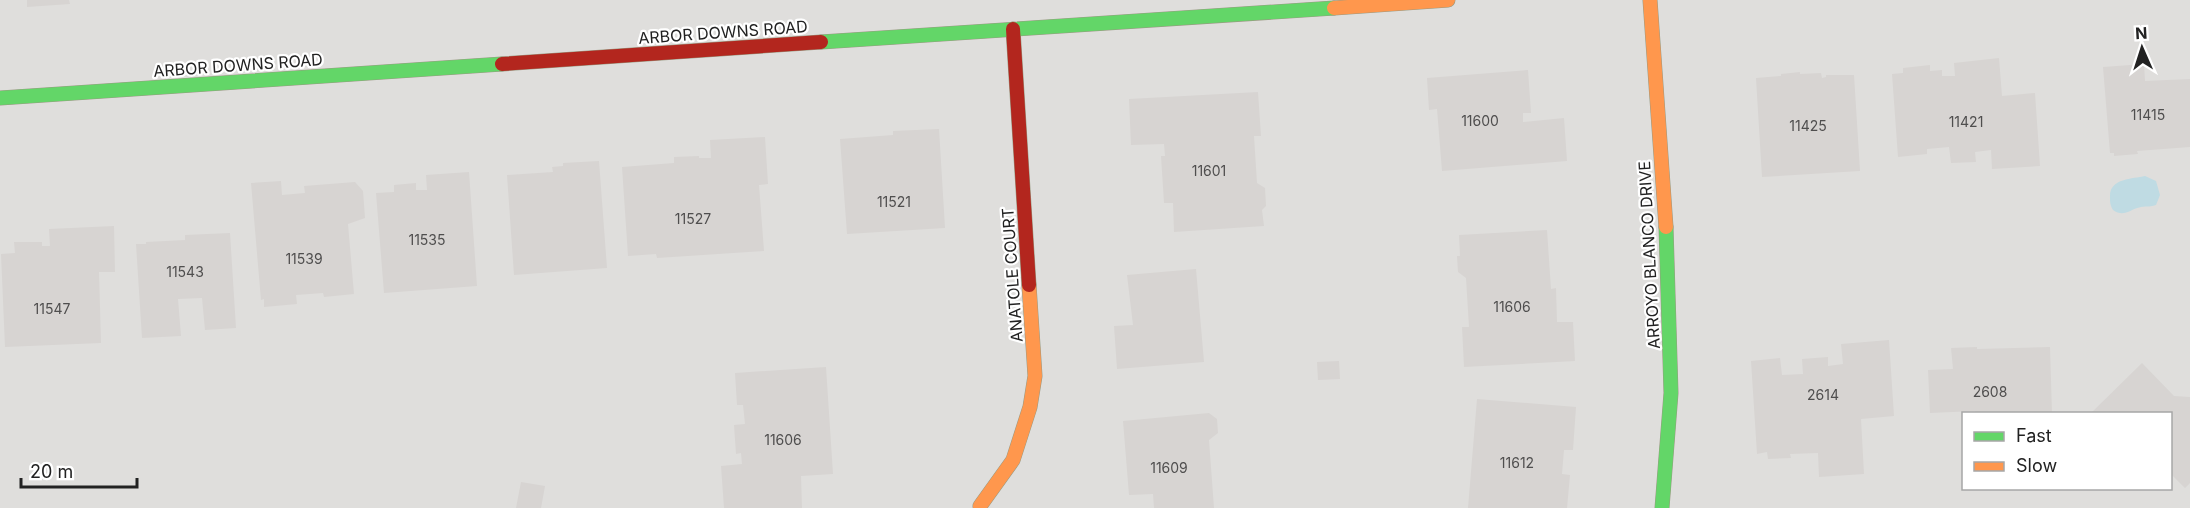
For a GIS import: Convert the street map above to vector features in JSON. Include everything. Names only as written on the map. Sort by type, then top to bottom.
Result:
[{"type":"street","name":"ARBOR DOWNS ROAD","points":[[0,98],[1448,0]]},
{"type":"street","name":"ARROYO BLANCO DRIVE","points":[[1650,0],[1670,291],[1671,379],[1668,460],[1662,508]]},
{"type":"street","name":"ANATOLE COURT","points":[[980,506],[1013,460],[1030,407],[1035,376],[1012,29]]},
{"type":"shaded area","points":[[0,0],[2190,0],[2190,508],[0,508]]},
{"type":"water","points":[[2145,176],[2156,181],[2160,195],[2156,205],[2124,213],[2113,210],[2110,196],[2114,186],[2123,180]]},
{"type":"building","points":[[27,0],[69,0],[70,4],[27,7]]},
{"type":"building","points":[[1999,58],[2002,96],[2035,93],[2040,166],[1992,169],[1991,150],[1975,152],[1976,162],[1951,163],[1949,147],[1927,149],[1927,154],[1898,157],[1892,74],[1903,73],[1903,68],[1930,65],[1930,71],[1942,70],[1942,76],[1955,76],[1954,63]]},
{"type":"building","points":[[2144,64],[2145,81],[2190,79],[2190,147],[2137,151],[2138,154],[2114,156],[2114,153],[2110,153],[2103,67]]},
{"type":"building","points":[[1528,70],[1531,113],[1523,113],[1523,122],[1564,118],[1567,161],[1442,171],[1437,109],[1429,110],[1427,78]]},
{"type":"building","points":[[1800,72],[1800,74],[1821,73],[1822,78],[1826,75],[1854,75],[1860,171],[1762,177],[1756,78]]},
{"type":"building","points":[[1258,92],[1261,136],[1254,136],[1257,183],[1265,188],[1266,206],[1262,210],[1264,226],[1174,232],[1173,203],[1164,203],[1161,156],[1165,156],[1164,144],[1131,145],[1129,99]]},
{"type":"building","points":[[939,129],[945,228],[847,234],[840,139],[893,135],[893,131]]},
{"type":"building","points":[[765,137],[768,184],[759,185],[764,251],[657,258],[656,254],[628,256],[622,167],[674,163],[674,157],[711,158],[710,140]]},
{"type":"building","points":[[599,161],[607,268],[514,275],[507,175],[553,172],[552,167],[563,166],[563,163]]},
{"type":"building","points":[[469,172],[477,286],[384,293],[376,193],[394,192],[394,185],[416,183],[416,190],[427,190],[426,175]]},
{"type":"building","points":[[281,181],[282,195],[305,193],[304,186],[355,182],[363,191],[365,218],[348,224],[354,294],[324,297],[323,293],[296,295],[297,304],[264,307],[264,299],[261,300],[251,183]]},
{"type":"building","points":[[114,226],[115,272],[99,272],[101,343],[5,347],[1,254],[15,253],[14,242],[42,242],[42,246],[50,246],[49,229]]},
{"type":"building","points":[[1547,230],[1551,289],[1556,288],[1557,322],[1573,322],[1575,361],[1464,367],[1462,327],[1469,327],[1466,278],[1458,272],[1459,235]]},
{"type":"building","points":[[230,233],[236,328],[205,330],[202,298],[178,299],[181,336],[142,338],[136,244],[185,240],[185,235]]},
{"type":"building","points":[[1196,269],[1204,362],[1117,369],[1114,326],[1133,325],[1127,275]]},
{"type":"building","points":[[1889,340],[1894,416],[1861,419],[1864,474],[1819,477],[1818,453],[1790,454],[1791,458],[1768,459],[1767,452],[1757,454],[1751,361],[1780,358],[1782,375],[1803,374],[1802,359],[1828,357],[1828,366],[1843,364],[1841,344]]},
{"type":"building","points":[[2050,347],[2052,412],[1930,413],[1928,370],[1953,369],[1951,348]]},
{"type":"building","points":[[1339,361],[1340,379],[1318,380],[1317,362]]},
{"type":"building","points":[[2142,363],[2174,396],[2190,397],[2190,483],[2185,488],[2172,475],[2172,412],[2092,412]]},
{"type":"building","points":[[826,367],[833,474],[801,476],[802,508],[724,508],[721,466],[742,464],[741,453],[736,454],[734,425],[745,424],[743,405],[737,405],[735,373]]},
{"type":"building","points":[[1477,399],[1576,407],[1573,450],[1564,450],[1562,474],[1570,475],[1567,508],[1468,508]]},
{"type":"building","points":[[1209,413],[1217,419],[1218,433],[1209,440],[1214,508],[1154,508],[1153,494],[1129,495],[1123,421]]},
{"type":"building","points":[[521,482],[545,486],[541,508],[516,508]]},
{"type":"traffic: fast","points":[[821,42],[1334,8]]},
{"type":"traffic: fast","points":[[0,98],[502,64]]},
{"type":"traffic: fast","points":[[1662,508],[1671,393],[1666,227]]},
{"type":"traffic: slow","points":[[1334,8],[1448,0]]},
{"type":"traffic: slow","points":[[1650,0],[1666,227]]},
{"type":"traffic: slow","points":[[980,506],[1013,460],[1030,407],[1035,376],[1029,285]]},
{"type":"traffic: jam","points":[[1013,29],[1029,285]]},
{"type":"traffic: jam","points":[[502,64],[821,42]]}]
